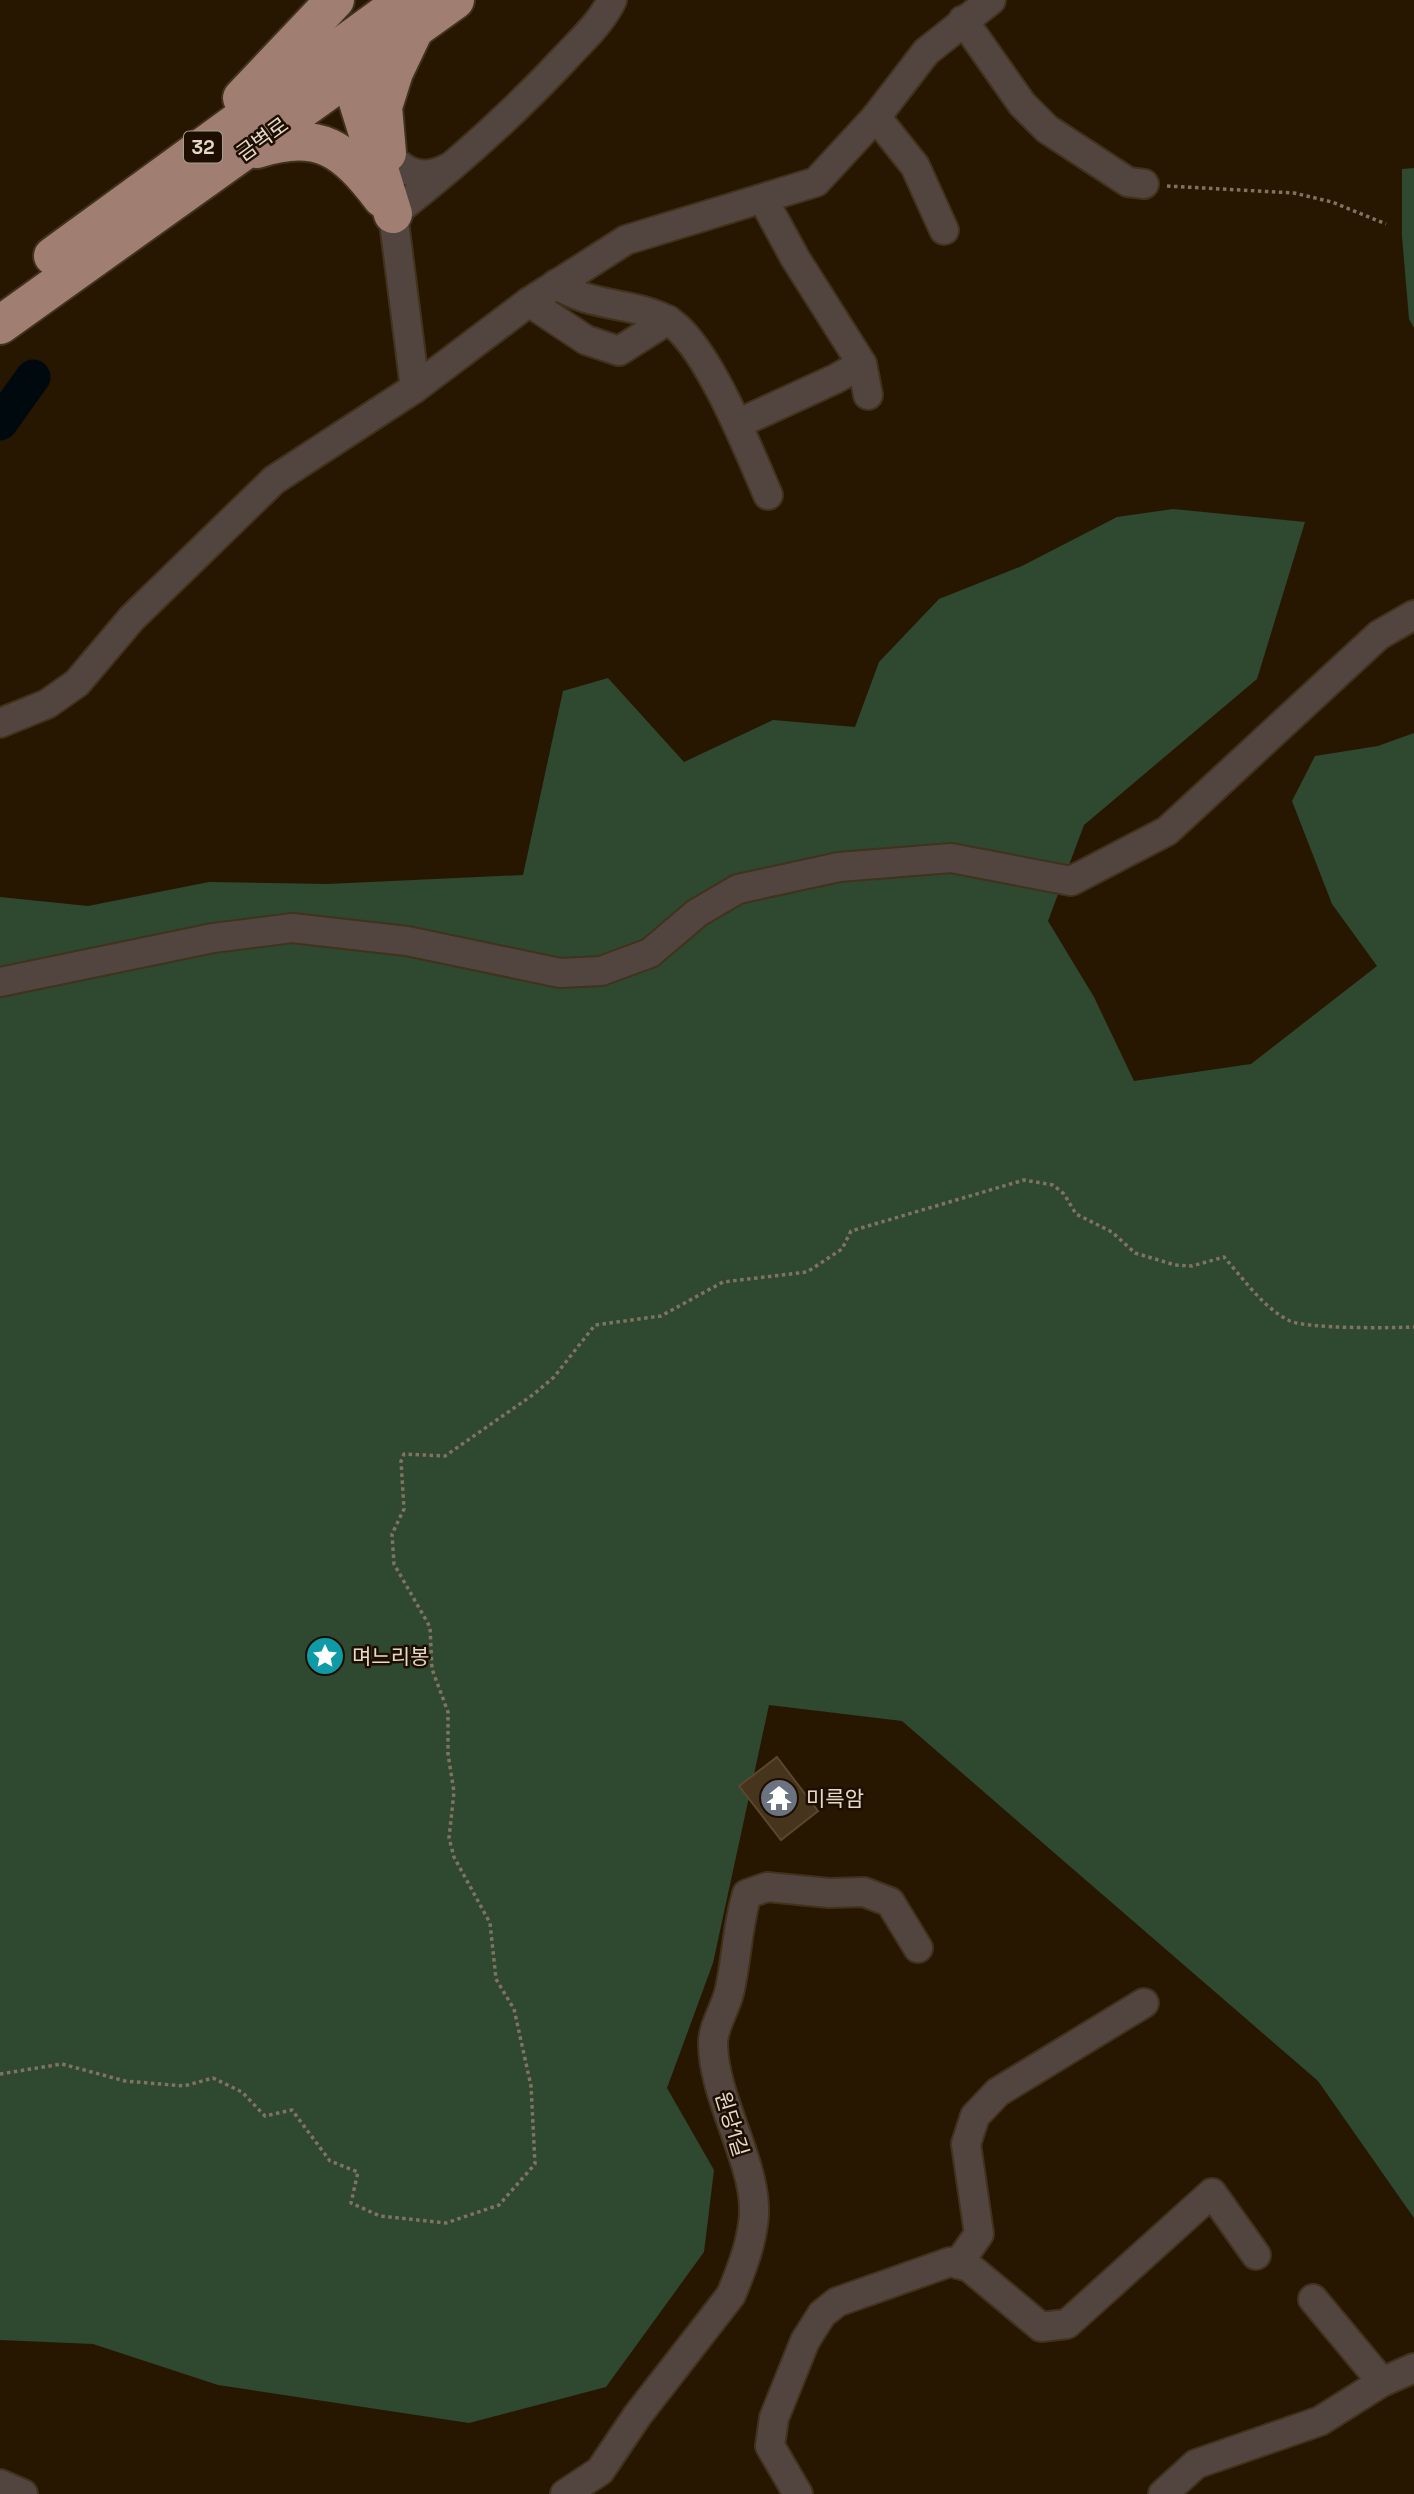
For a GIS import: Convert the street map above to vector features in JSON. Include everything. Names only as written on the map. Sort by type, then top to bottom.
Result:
[{"type":"highway","points":[[184,160],[335,0]]},
{"type":"highway","name":"금벽로","points":[[0,294],[184,160],[403,14],[455,0]]},
{"type":"highway","points":[[393,214],[349,76],[356,57],[403,14]]},
{"type":"highway","points":[[393,214],[383,107],[394,72],[403,14]]},
{"type":"highway","name":"금벽로","points":[[0,325],[349,76]]},
{"type":"highway","points":[[243,153],[285,140],[316,141],[336,148],[364,174],[393,214]]},
{"type":"street","points":[[586,36],[592,12],[591,0]]},
{"type":"street","points":[[415,388],[393,214],[457,164],[544,82],[586,36],[612,0]]},
{"type":"street","points":[[0,723],[47,704],[77,683],[132,618],[274,480],[415,388],[556,284],[626,240],[817,182],[876,117],[926,52],[991,0]]},
{"type":"street","points":[[963,20],[1022,104],[1047,129],[1128,181],[1143,184]]},
{"type":"street","points":[[876,117],[915,166],[944,230]]},
{"type":"street","points":[[387,153],[408,172],[423,176],[435,175],[457,164]]},
{"type":"street","points":[[763,199],[795,258],[862,364],[868,394]]},
{"type":"street","points":[[556,284],[570,294],[636,309],[668,320],[692,344],[737,424],[768,495]]},
{"type":"street","points":[[529,302],[586,340],[619,351],[668,320]]},
{"type":"street","points":[[737,424],[862,364]]},
{"type":"street","points":[[0,982],[212,938],[292,928],[407,940],[560,973],[601,971],[650,953],[697,913],[738,889],[839,867],[951,858],[1071,881],[1167,831],[1378,635],[1414,615]]},
{"type":"street","name":"원당1길","points":[[565,2494],[600,2471],[637,2416],[731,2295],[740,2273],[754,2222],[751,2187],[720,2089],[712,2041],[728,1995],[738,1948],[740,1915],[747,1894],[767,1887],[829,1893],[864,1892],[890,1902],[918,1948]]},
{"type":"street","points":[[958,2264],[979,2234],[966,2144],[975,2116],[998,2092],[1144,2003]]},
{"type":"street","points":[[798,2494],[770,2446],[774,2418],[805,2341],[822,2314],[837,2302],[950,2262],[969,2267],[1041,2327],[1053,2328],[1066,2324],[1212,2193],[1256,2255]]},
{"type":"street","points":[[1313,2299],[1382,2382]]},
{"type":"street","points":[[1163,2494],[1196,2464],[1320,2421],[1382,2382],[1414,2368]]},
{"type":"street","points":[[0,2484],[23,2494]]},
{"type":"path","points":[[1143,184],[1294,193],[1332,202],[1386,225]]},
{"type":"path","points":[[0,2074],[62,2064],[125,2081],[184,2086],[214,2078],[242,2092],[265,2116],[292,2110],[330,2161],[358,2172],[351,2203],[380,2216],[446,2223],[499,2206],[535,2164],[531,2086],[514,2009],[496,1979],[490,1923],[454,1857],[449,1838],[454,1792],[448,1754],[448,1712],[432,1670],[430,1627],[394,1564],[392,1534],[404,1509],[401,1461],[404,1454],[445,1456],[554,1377],[595,1325],[661,1316],[723,1282],[807,1272],[842,1249],[851,1231],[1024,1180],[1053,1185],[1065,1194],[1076,1214],[1112,1232],[1135,1253],[1175,1265],[1192,1266],[1224,1257],[1270,1308],[1292,1322],[1382,1329],[1414,1327]]},
{"type":"green space","points":[[1414,168],[1414,328],[1409,319],[1402,236],[1402,169]]},
{"type":"green space","points":[[1173,509],[1305,522],[1257,679],[1084,825],[1048,921],[1094,997],[1134,1081],[1251,1064],[1377,966],[1332,904],[1292,801],[1315,756],[1378,746],[1414,733],[1414,2218],[1318,2081],[902,1721],[769,1705],[713,1963],[667,2088],[714,2170],[704,2252],[606,2387],[469,2423],[218,2385],[93,2344],[0,2340],[0,897],[88,906],[209,882],[327,884],[523,875],[563,691],[608,678],[684,762],[773,720],[855,727],[879,662],[939,599],[1022,566],[1117,517]]},
{"type":"building","name":"미륵암","points":[[777,1757],[818,1811],[781,1840],[739,1786]]},
{"type":"waterway","points":[[0,423],[33,377]]},
{"type":"place","name":"며느리봉","points":[[325,1656]]},
{"type":"place","name":"미륵암","points":[[779,1798]]}]
